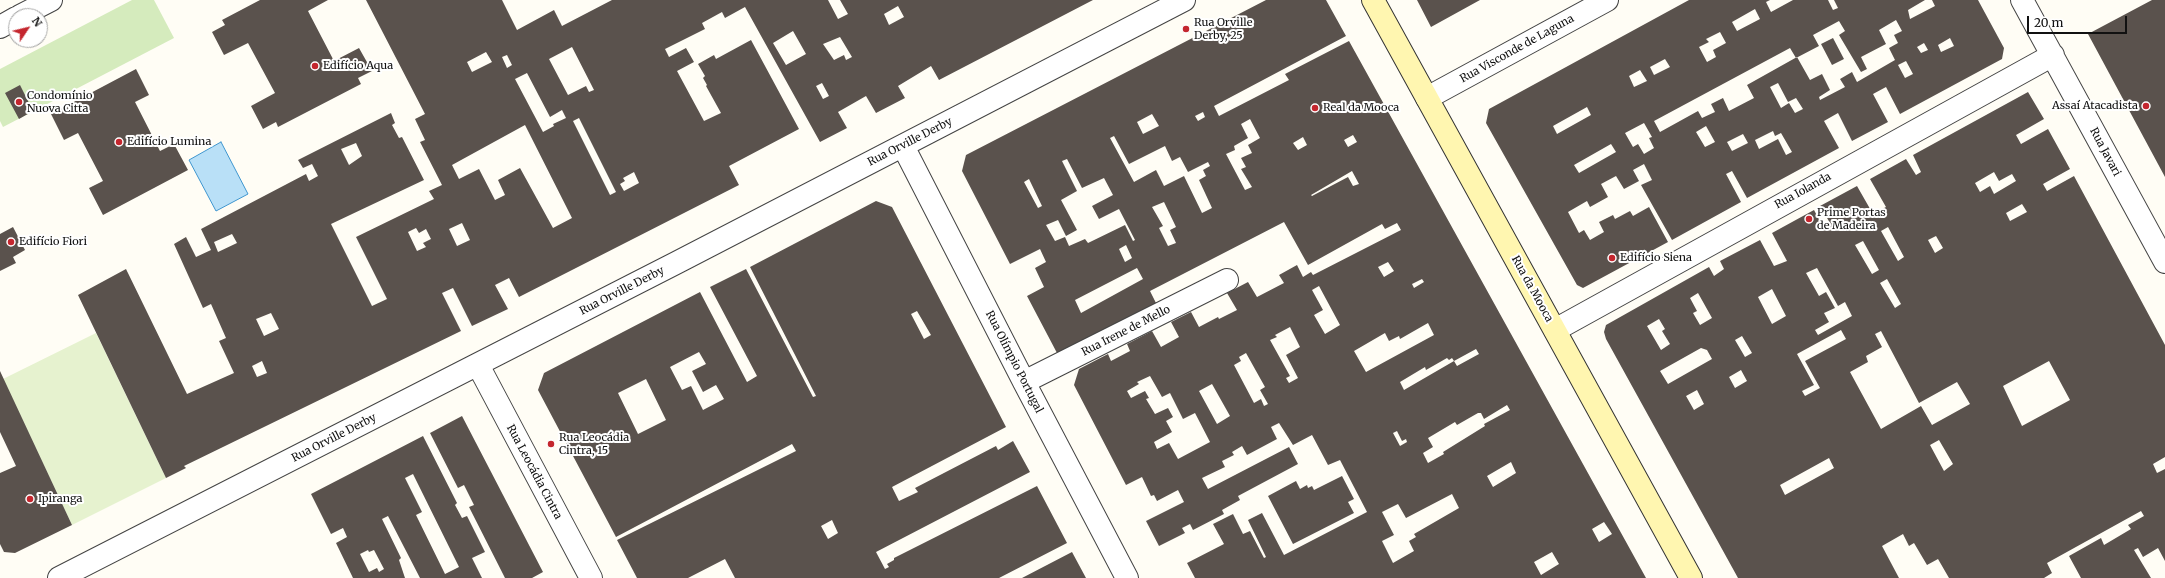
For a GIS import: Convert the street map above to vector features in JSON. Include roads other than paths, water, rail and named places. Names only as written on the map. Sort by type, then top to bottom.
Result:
[{"type":"main road","name":"Rua da Mooca","points":[[1373,0],[1690,578]]},
{"type":"street","points":[[36,8],[51,0]]},
{"type":"street","name":"Rua Orville Derby","points":[[59,578],[478,365],[1184,0]]},
{"type":"street","name":"Rua Visconde de Laguna","points":[[1427,98],[1607,0]]},
{"type":"street","name":"Rua Javari","points":[[2022,0],[2165,262]]},
{"type":"street","name":"Rua Iolanda","points":[[1555,330],[2053,55]]},
{"type":"street","name":"Rua Olímpio Portugal","points":[[903,146],[1024,382],[1127,578]]},
{"type":"street","name":"Rua Irene de Mello","points":[[1024,382],[1227,280]]},
{"type":"street","name":"Rua Leocádia Cintra","points":[[478,365],[591,578]]},
{"type":"water","points":[[221,142],[248,194],[216,211],[189,160]]},
{"type":"place","name":"Rua Orville Derby, 25","points":[[1186,29]]},
{"type":"place","name":"Edifício Aqua","points":[[315,66]]},
{"type":"place","name":"Condomínio Nuova Citta","points":[[19,102]]},
{"type":"place","name":"Assaí Atacadista","points":[[2146,106]]},
{"type":"place","name":"Real da Mooca","points":[[1315,108]]},
{"type":"place","name":"Edifício Lumina","points":[[119,142]]},
{"type":"place","name":"Prime Portas de Madeira","points":[[1809,219]]},
{"type":"place","name":"Edifício Fiori","points":[[11,242]]},
{"type":"place","name":"Edifício Siena","points":[[1612,258]]},
{"type":"place","name":"Rua Leocádia Cintra, 15","points":[[551,444]]},
{"type":"place","name":"Ipiranga","points":[[30,499]]}]
